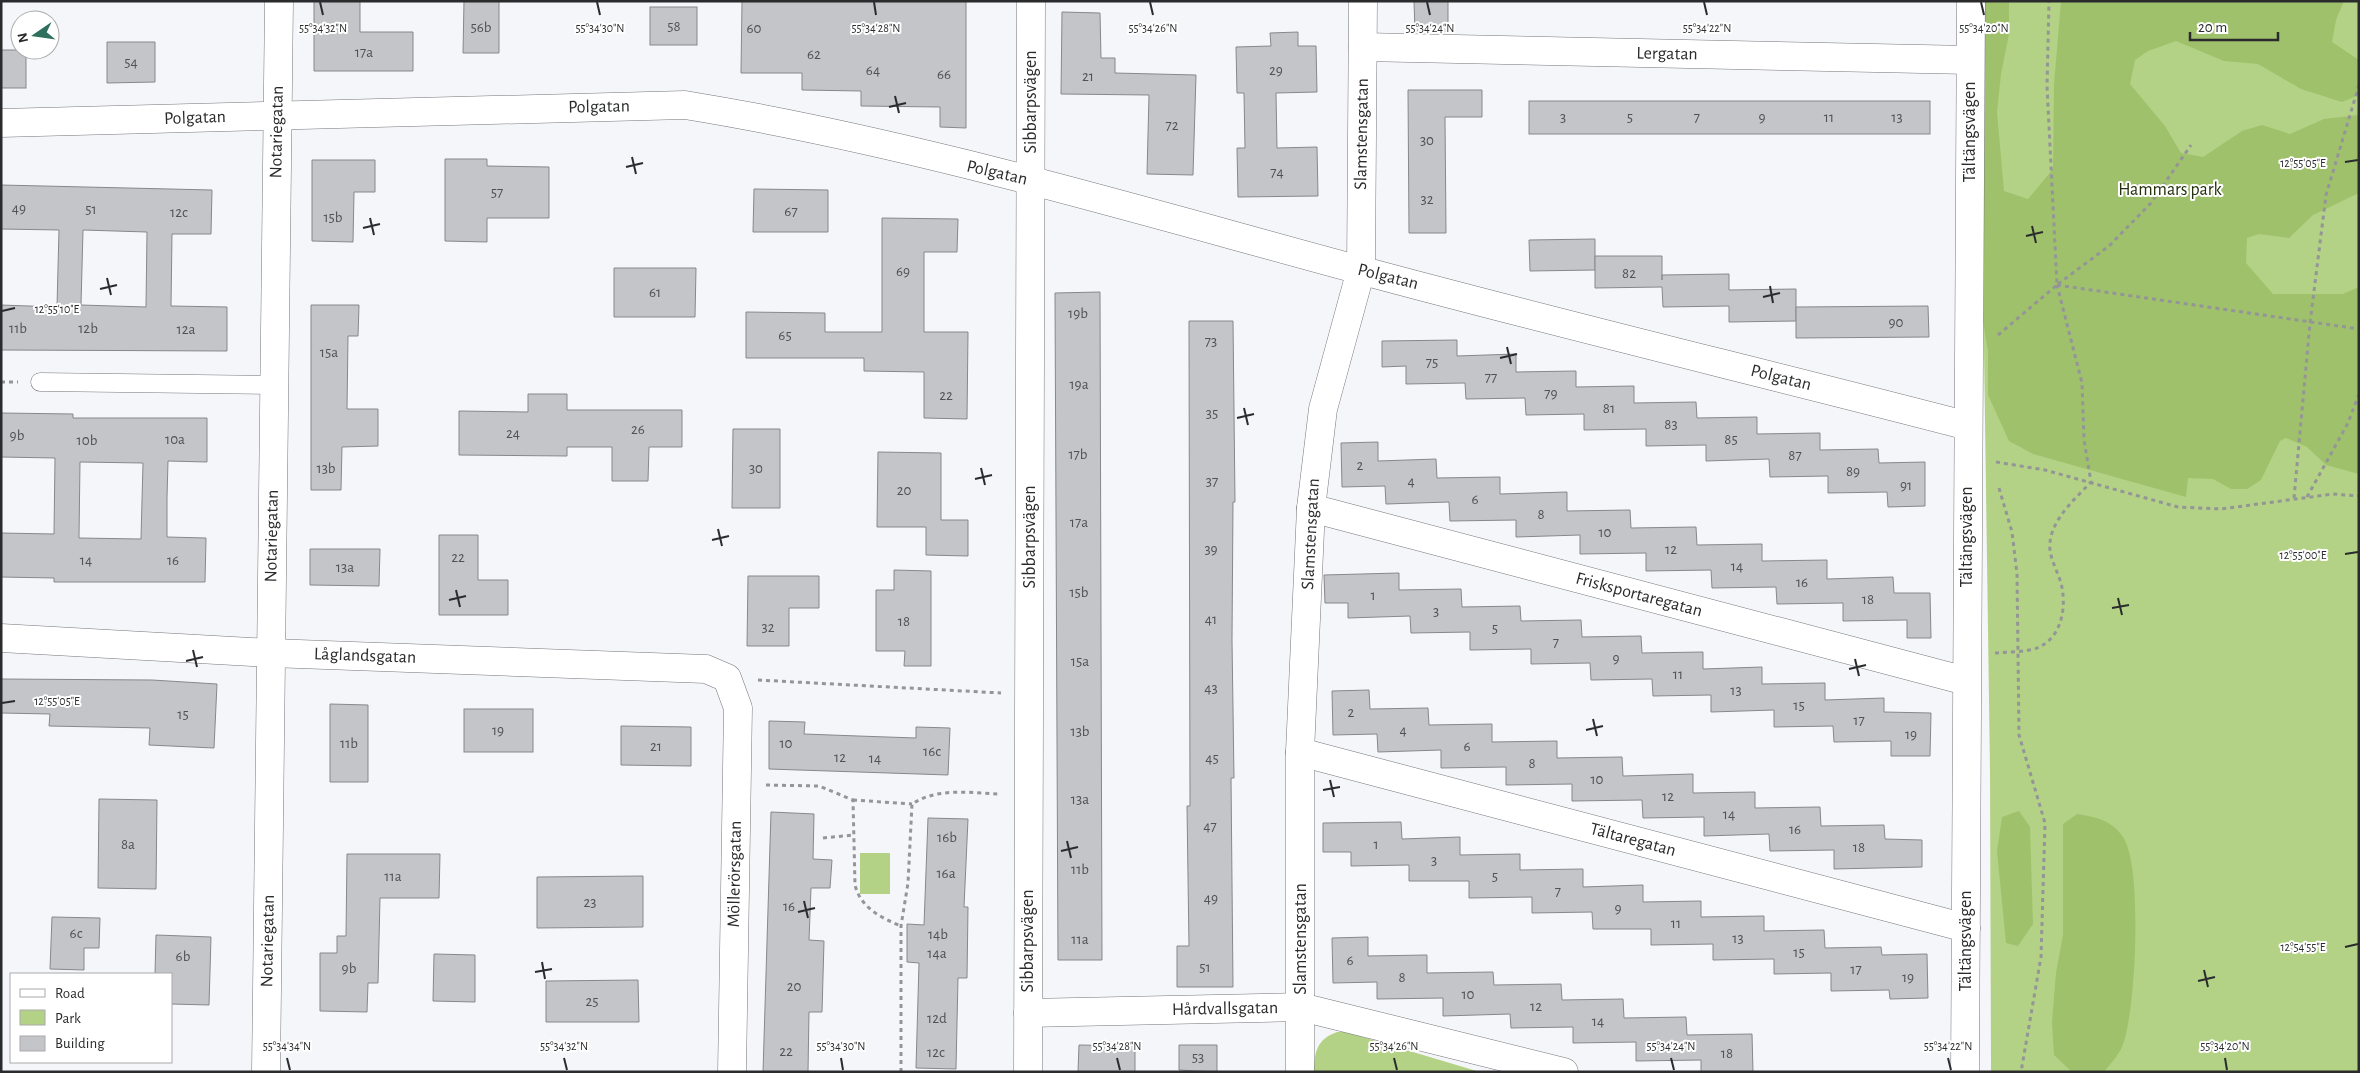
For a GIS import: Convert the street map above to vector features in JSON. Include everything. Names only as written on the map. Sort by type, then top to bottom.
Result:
[{"type":"street","name":"Notariegatan","points":[[266,1072],[278,1]]},
{"type":"street","name":"Sibbarpsvägen","points":[[1028,1072],[1031,1]]},
{"type":"street","name":"Slamstensgatan","points":[[1300,1072],[1300,752],[1311,508],[1324,409],[1361,270],[1363,1]]},
{"type":"street","name":"Tältängsvägen","points":[[1965,1072],[1971,1]]},
{"type":"street","name":"Lergatan","points":[[1363,47],[1970,60]]},
{"type":"street","name":"Polgatan","points":[[1,123],[685,105],[768,119],[1031,181],[1968,435]]},
{"type":"street","name":"Frisksportaregatan","points":[[1311,508],[1966,669]]},
{"type":"street","name":"Låglandsgatan","points":[[1,638],[271,653],[706,669],[727,678]]},
{"type":"street","name":"Möllerörsgatan","points":[[727,678],[738,708],[732,1072]]},
{"type":"street","name":"Tältaregatan","points":[[1300,752],[1966,928]]},
{"type":"street","name":"Hårdvallsgatan","points":[[1028,1013],[1301,1007],[1564,1072]]},
{"type":"lane","points":[[40,382],[274,384]]},
{"type":"path","points":[[2049,1],[2047,86],[2057,285],[2082,384],[2084,440],[2091,482]]},
{"type":"path","points":[[2294,498],[2310,323],[2326,195],[2359,85]]},
{"type":"path","points":[[1969,344],[1998,335],[2057,285],[2110,246],[2151,204],[2191,145]]},
{"type":"path","points":[[2057,285],[2359,329]]},
{"type":"path","points":[[2307,497],[2348,422],[2359,394]]},
{"type":"path","points":[[1968,435],[1989,461],[2045,470],[2178,507],[2221,508],[2333,494],[2359,496]]},
{"type":"path","points":[[1966,669],[2018,650],[2035,650],[2050,641],[2055,634],[2062,618],[2064,600],[2049,543],[2055,524],[2091,482]]},
{"type":"path","points":[[1998,484],[2012,532],[2017,574],[2020,735],[2045,822],[2041,956],[2021,1072]]},
{"type":"path","points":[[727,678],[1029,694]]},
{"type":"path","points":[[737,784],[819,786],[853,800],[912,804],[922,797],[944,793],[1029,795]]},
{"type":"path","points":[[853,800],[857,895],[881,917],[901,926]]},
{"type":"path","points":[[901,1072],[901,926],[908,883],[912,804]]},
{"type":"path","points":[[823,838],[854,836]]},
{"type":"green space","points":[[1978,1],[2009,1],[2009,34],[2001,74],[1997,112],[2004,191],[2028,199],[2053,169],[2054,84],[2061,1],[2344,1],[2336,20],[2332,42],[2359,60],[2359,95],[2342,102],[2301,89],[2258,64],[2224,61],[2176,41],[2148,51],[2135,60],[2130,84],[2165,126],[2181,153],[2203,157],[2242,131],[2262,125],[2290,134],[2324,119],[2359,115],[2359,193],[2313,215],[2289,238],[2259,234],[2247,238],[2246,263],[2273,294],[2343,294],[2359,287],[2359,474],[2326,465],[2307,447],[2286,438],[2280,441],[2261,480],[2247,489],[2231,489],[2213,479],[2188,478],[2186,497],[2033,454],[2009,441],[1988,395],[1988,352],[1979,296]]},
{"type":"green space","name":"Hammars park","points":[[1979,1],[2359,1],[2359,1072],[1991,1072],[1990,770]]},
{"type":"green space","points":[[2019,811],[2030,827],[2033,924],[2018,946],[2006,943],[1997,851],[2002,817]]},
{"type":"green space","points":[[2077,814],[2103,820],[2119,831],[2129,853],[2133,877],[2135,941],[2131,1005],[2122,1047],[2104,1072],[2072,1072],[2054,1055],[2052,1022],[2056,973],[2063,935],[2063,824]]},
{"type":"green space","points":[[860,853],[890,853],[890,894],[860,894]]},
{"type":"green space","points":[[1337,1032],[1346,1032],[1480,1072],[1314,1072],[1318,1047],[1325,1038]]},
{"type":"building","points":[[314,1],[360,1],[360,32],[413,32],[413,71],[314,71]]},
{"type":"building","points":[[464,1],[499,1],[499,53],[463,53]]},
{"type":"building","points":[[742,1],[966,1],[966,128],[940,127],[940,107],[861,106],[861,91],[802,90],[802,73],[741,73]]},
{"type":"building","points":[[1414,1],[1448,1],[1448,31],[1415,31]]},
{"type":"building","points":[[650,7],[697,7],[697,45],[650,45]]},
{"type":"building","points":[[1062,12],[1100,13],[1101,58],[1115,58],[1115,73],[1196,75],[1193,175],[1147,174],[1149,95],[1061,94]]},
{"type":"building","points":[[1298,32],[1298,46],[1316,46],[1317,92],[1276,93],[1277,148],[1317,147],[1318,196],[1238,197],[1237,148],[1245,148],[1244,93],[1237,93],[1236,47],[1271,46],[1270,33]]},
{"type":"building","points":[[107,42],[155,42],[155,82],[107,83]]},
{"type":"building","points":[[1,50],[10,50],[10,60],[26,60],[26,88],[1,88]]},
{"type":"building","points":[[1408,90],[1482,90],[1482,117],[1445,117],[1446,233],[1409,233]]},
{"type":"building","points":[[1529,101],[1930,101],[1930,134],[1529,134]]},
{"type":"building","points":[[445,159],[487,159],[487,166],[549,167],[549,218],[487,218],[487,242],[445,241]]},
{"type":"building","points":[[312,160],[375,160],[375,192],[354,192],[353,242],[312,241]]},
{"type":"building","points":[[1,185],[212,190],[211,234],[172,234],[171,306],[227,307],[227,351],[1,350],[1,305],[57,307],[59,230],[1,229]],"holes":[[[83,230],[147,232],[146,307],[81,305]]]},
{"type":"building","points":[[754,189],[828,190],[828,232],[753,232]]},
{"type":"building","points":[[882,218],[958,219],[957,252],[924,252],[924,332],[968,332],[967,419],[924,418],[924,372],[864,371],[864,358],[746,358],[746,312],[825,313],[825,332],[882,332]]},
{"type":"building","points":[[1595,239],[1595,270],[1530,271],[1529,240]]},
{"type":"building","points":[[1595,256],[1662,256],[1662,275],[1729,274],[1729,290],[1796,289],[1796,321],[1729,322],[1729,306],[1663,307],[1662,287],[1595,288]]},
{"type":"building","points":[[614,268],[696,268],[695,317],[614,317]]},
{"type":"building","points":[[1100,292],[1102,960],[1058,960],[1055,293]]},
{"type":"building","points":[[311,305],[359,305],[358,336],[348,336],[347,409],[378,409],[378,446],[342,447],[341,490],[311,490]]},
{"type":"building","points":[[1928,306],[1929,337],[1796,338],[1796,307]]},
{"type":"building","points":[[1189,321],[1233,321],[1235,502],[1233,502],[1232,640],[1234,778],[1231,778],[1233,987],[1177,987],[1177,946],[1189,946],[1187,806],[1190,806]]},
{"type":"building","points":[[1457,340],[1457,356],[1516,354],[1516,372],[1576,371],[1576,387],[1634,386],[1634,403],[1696,402],[1697,418],[1757,417],[1757,434],[1820,433],[1820,450],[1878,449],[1879,463],[1925,462],[1925,506],[1888,507],[1887,492],[1828,493],[1828,476],[1770,477],[1769,459],[1706,461],[1706,445],[1646,446],[1646,429],[1584,430],[1584,414],[1526,415],[1525,398],[1466,399],[1465,383],[1406,384],[1406,366],[1382,367],[1382,341]]},
{"type":"building","points":[[528,394],[567,394],[567,410],[682,410],[682,447],[649,447],[648,481],[612,481],[612,447],[567,447],[567,456],[459,455],[459,411],[528,412]]},
{"type":"building","points":[[1,413],[73,414],[73,418],[207,418],[207,462],[168,461],[167,498],[167,537],[206,538],[205,582],[54,582],[54,578],[1,577],[1,533],[54,534],[55,458],[1,457]],"holes":[[[80,462],[143,463],[141,539],[79,538]]]},
{"type":"building","points":[[733,429],[780,429],[780,508],[732,508]]},
{"type":"building","points":[[1378,442],[1378,461],[1436,459],[1437,478],[1500,477],[1500,494],[1567,492],[1567,511],[1630,510],[1631,528],[1696,527],[1697,545],[1762,544],[1762,561],[1827,560],[1827,579],[1893,577],[1894,593],[1930,593],[1931,638],[1907,638],[1907,620],[1843,621],[1843,603],[1777,604],[1776,587],[1712,588],[1711,570],[1646,571],[1646,553],[1580,554],[1580,535],[1516,537],[1516,520],[1450,521],[1449,502],[1386,504],[1385,486],[1342,487],[1341,443]]},
{"type":"building","points":[[878,452],[941,453],[941,520],[968,520],[968,556],[926,555],[926,527],[877,527]]},
{"type":"building","points":[[439,535],[478,535],[478,580],[508,580],[508,615],[439,615]]},
{"type":"building","points":[[310,549],[380,549],[379,586],[310,585]]},
{"type":"building","points":[[894,570],[931,571],[931,666],[904,666],[905,651],[876,651],[876,590],[894,590]]},
{"type":"building","points":[[1399,573],[1399,590],[1461,589],[1462,607],[1520,606],[1521,621],[1581,620],[1582,637],[1641,636],[1642,653],[1703,652],[1703,669],[1762,667],[1762,684],[1825,683],[1825,700],[1884,698],[1884,712],[1931,713],[1930,756],[1891,756],[1891,741],[1834,742],[1833,726],[1774,727],[1774,710],[1711,712],[1711,695],[1653,696],[1652,679],[1591,680],[1590,663],[1531,664],[1531,649],[1470,650],[1470,632],[1411,633],[1410,616],[1348,618],[1348,603],[1325,603],[1324,575]]},
{"type":"building","points":[[748,576],[819,576],[819,608],[789,608],[789,646],[747,646]]},
{"type":"building","points":[[1,679],[152,680],[217,684],[214,748],[149,745],[150,728],[49,726],[50,714],[1,713]]},
{"type":"building","points":[[1369,690],[1370,709],[1428,708],[1429,725],[1492,724],[1492,742],[1557,741],[1557,758],[1622,757],[1623,776],[1693,774],[1693,793],[1755,792],[1755,808],[1820,807],[1821,826],[1884,825],[1885,839],[1922,840],[1922,867],[1834,869],[1834,850],[1770,851],[1769,834],[1704,836],[1704,817],[1643,818],[1642,800],[1572,801],[1572,784],[1506,785],[1506,767],[1441,768],[1441,750],[1378,752],[1377,734],[1333,735],[1332,691]]},
{"type":"building","points":[[330,704],[368,705],[368,782],[330,782]]},
{"type":"building","points":[[464,709],[533,709],[533,752],[464,752]]},
{"type":"building","points":[[769,721],[805,722],[804,734],[916,738],[916,727],[950,728],[948,775],[769,769]]},
{"type":"building","points":[[621,726],[691,727],[691,766],[621,765]]},
{"type":"building","points":[[99,799],[157,800],[156,889],[98,888]]},
{"type":"building","points":[[771,812],[814,814],[813,859],[832,860],[830,888],[811,888],[809,940],[824,941],[822,1012],[809,1012],[808,1072],[763,1072]]},
{"type":"building","points":[[928,818],[968,819],[964,907],[968,907],[967,978],[958,978],[956,1069],[916,1068],[919,963],[907,962],[907,924],[924,925]]},
{"type":"building","points":[[1401,822],[1402,839],[1460,837],[1460,855],[1520,854],[1520,870],[1583,869],[1583,887],[1643,885],[1643,902],[1701,901],[1701,917],[1764,916],[1764,931],[1824,930],[1825,948],[1881,947],[1882,955],[1927,954],[1928,998],[1890,999],[1889,990],[1831,991],[1831,973],[1774,974],[1774,959],[1713,960],[1713,944],[1651,945],[1651,929],[1593,929],[1592,912],[1532,913],[1532,897],[1469,898],[1469,881],[1409,881],[1409,865],[1351,866],[1351,852],[1323,852],[1323,823]]},
{"type":"building","points":[[347,854],[440,854],[439,898],[380,898],[378,983],[368,983],[367,1012],[320,1011],[320,953],[337,953],[337,936],[346,936]]},
{"type":"building","points":[[643,876],[643,927],[537,928],[537,877]]},
{"type":"building","points":[[52,917],[100,918],[99,948],[84,948],[84,970],[50,969]]},
{"type":"building","points":[[156,935],[211,937],[209,1005],[172,1004],[172,973],[155,973]]},
{"type":"building","points":[[1368,937],[1368,956],[1427,955],[1427,973],[1493,972],[1494,985],[1561,984],[1562,1000],[1623,999],[1624,1018],[1686,1017],[1687,1035],[1752,1034],[1753,1072],[1701,1072],[1701,1060],[1636,1061],[1636,1042],[1573,1043],[1573,1027],[1511,1028],[1510,1014],[1443,1016],[1443,998],[1377,999],[1377,982],[1333,983],[1332,938]]},
{"type":"building","points":[[434,954],[475,955],[475,1002],[433,1001]]},
{"type":"building","points":[[638,980],[639,1022],[546,1022],[546,981]]},
{"type":"building","points":[[1079,1045],[1135,1046],[1135,1072],[1078,1072]]},
{"type":"building","points":[[1179,1045],[1217,1045],[1217,1072],[1179,1070]]}]
